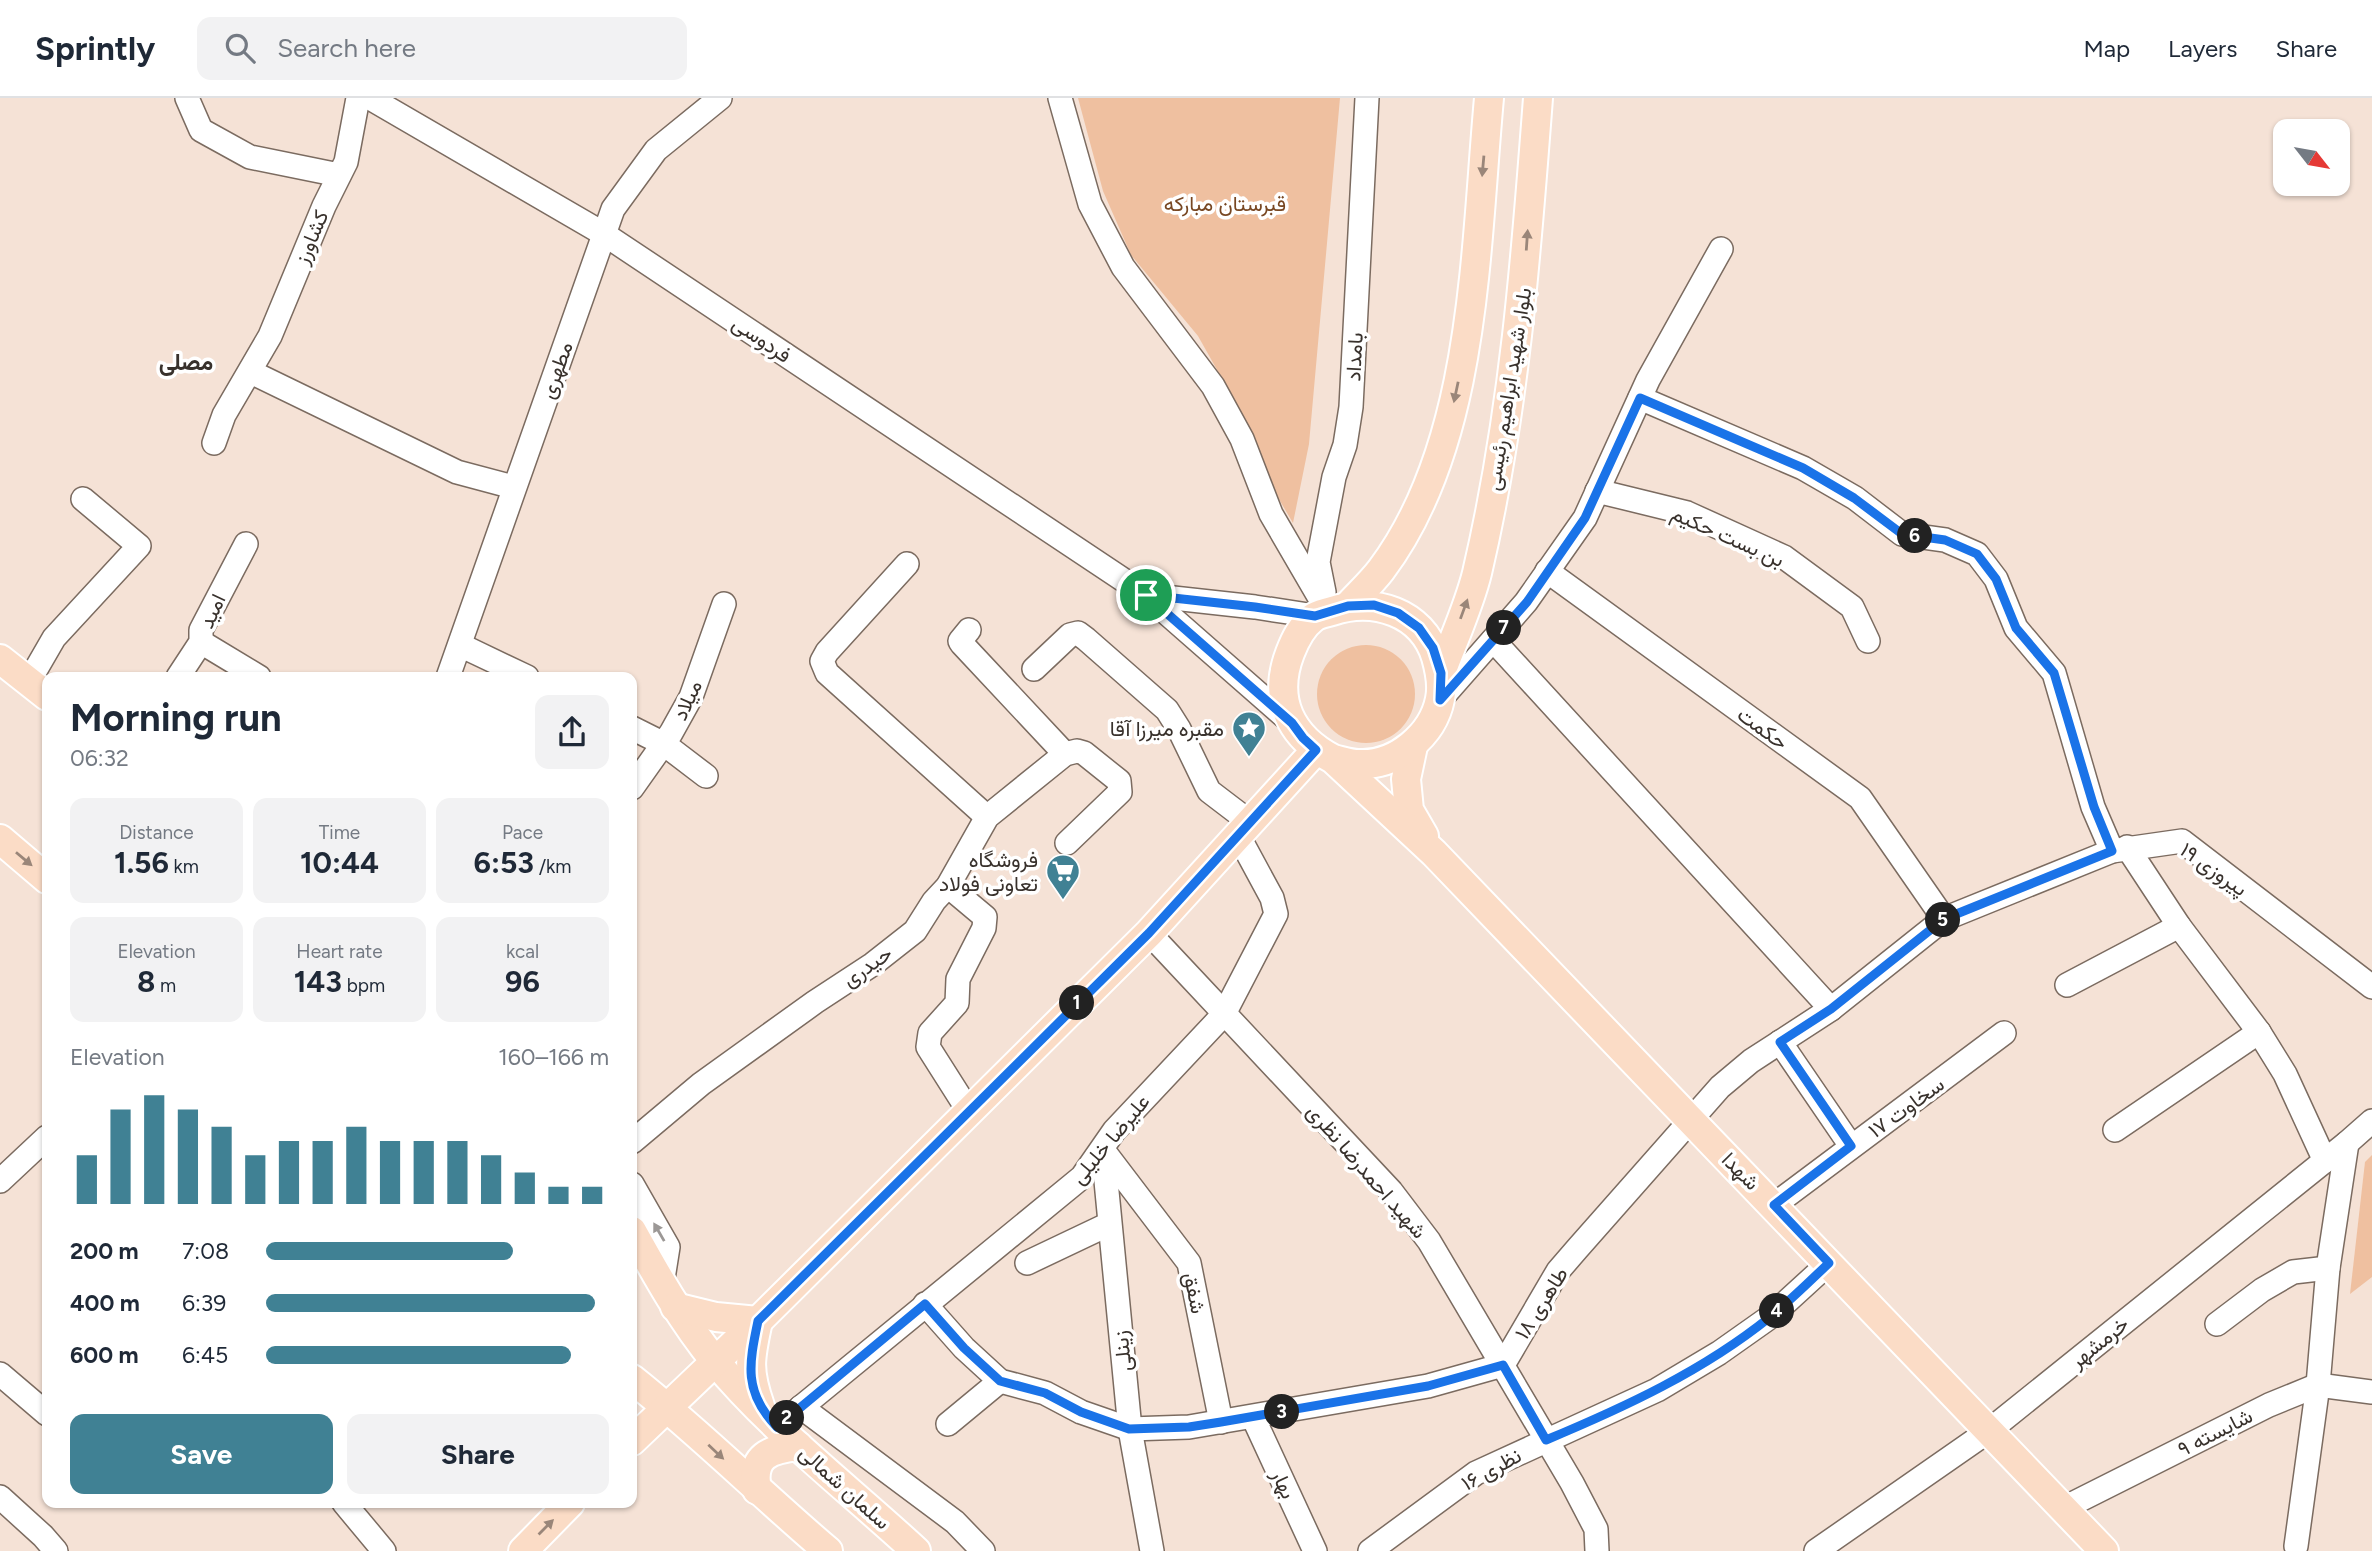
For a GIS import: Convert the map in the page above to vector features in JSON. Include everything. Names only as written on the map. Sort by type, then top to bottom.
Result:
[{"type":"main road","points":[[1434,853],[1303,738],[1292,723],[1283,697],[1283,670],[1302,629],[1330,611],[1381,570],[1409,525],[1435,467],[1456,395],[1470,305],[1489,98]]},
{"type":"main road","name":"بلوار شهید ابراهیم رئیسی","points":[[1441,686],[1476,575],[1513,380],[1523,297],[1538,98]]},
{"type":"main road","points":[[1324,754],[1361,764],[1388,760],[1413,746],[1430,725],[1441,686],[1433,648],[1419,628],[1398,613],[1374,605],[1330,611]]},
{"type":"main road","points":[[0,659],[38,690]]},
{"type":"main road","points":[[1413,746],[1406,779],[1409,810],[1434,853]]},
{"type":"main road","points":[[637,1436],[758,1321],[1149,933],[1245,830],[1324,754]]},
{"type":"main road","points":[[0,839],[42,875]]},
{"type":"main road","name":"شهدا","points":[[1434,853],[1658,1083],[1691,1121],[2104,1551]]},
{"type":"main road","name":"سلمان شمالی","points":[[637,1240],[669,1296],[716,1361],[769,1419],[916,1551]]},
{"type":"main road","points":[[669,1296],[716,1317],[758,1321]]},
{"type":"main road","points":[[758,1321],[749,1361],[753,1386],[769,1419]]},
{"type":"main road","points":[[637,1383],[828,1551]]},
{"type":"main road","points":[[757,1490],[754,1478],[762,1458],[770,1450],[798,1446]]},
{"type":"main road","points":[[523,1551],[565,1508]]},
{"type":"street","points":[[187,98],[201,130],[250,157],[339,175]]},
{"type":"street","name":"کشاورز","points":[[214,443],[225,415],[270,336],[324,206],[346,162],[358,98]]},
{"type":"street","name":"فردوسی","points":[[370,98],[604,234],[1146,595],[1292,723]]},
{"type":"street","name":"مطهری","points":[[450,672],[613,209],[656,150],[720,98]]},
{"type":"street","points":[[1060,98],[1090,204],[1123,267],[1213,386],[1242,439],[1271,514],[1330,611]]},
{"type":"street","name":"بامداد","points":[[1330,611],[1318,562],[1351,407],[1367,98]]},
{"type":"street","points":[[1441,686],[1493,640],[1527,602],[1585,518],[1640,398],[1721,249]]},
{"type":"street","points":[[250,372],[457,472],[513,487]]},
{"type":"street","points":[[1640,398],[1803,468],[1854,498],[1902,534],[1945,540],[1977,554],[1996,579],[2016,628],[2054,673],[2094,807],[2120,849],[2259,1032],[2286,1074],[2325,1161]]},
{"type":"street","name":"بن بست حکیم","points":[[1597,491],[1687,513],[1784,557],[1852,607],[1868,641]]},
{"type":"street","points":[[44,672],[54,638],[139,546],[82,499]]},
{"type":"street","name":"امید","points":[[181,672],[201,642],[201,630],[246,544]]},
{"type":"street","points":[[907,564],[827,652],[822,661],[827,673],[987,817]]},
{"type":"street","name":"حکمت","points":[[1547,571],[1860,798],[1944,919]]},
{"type":"street","points":[[1146,595],[1255,607],[1330,611]]},
{"type":"street","name":"میلاد","points":[[637,781],[664,744],[691,697],[724,604]]},
{"type":"street","points":[[969,630],[960,641],[961,644],[1065,754],[1077,751],[1084,753],[1119,781],[1120,792],[1067,843]]},
{"type":"street","points":[[1034,669],[1070,635],[1078,633],[1167,710],[1180,729],[1209,791],[1245,830]]},
{"type":"street","points":[[1493,640],[1831,1009]]},
{"type":"street","points":[[201,642],[251,672]]},
{"type":"street","points":[[460,645],[517,672]]},
{"type":"street","points":[[637,730],[664,744],[706,776]]},
{"type":"street","name":"حیدری","points":[[637,1138],[701,1084],[884,956],[915,931],[934,901],[948,886],[987,817],[1065,754]]},
{"type":"street","name":"علیرضا خلیلی","points":[[769,1419],[801,1407],[1082,1177],[1114,1131],[1224,1014],[1276,914],[1245,830]]},
{"type":"street","name":"پیروزی ۱۹","points":[[1691,1121],[1720,1087],[1751,1060],[1831,1009],[1944,919],[2120,849],[2182,841],[2372,987]]},
{"type":"street","points":[[948,886],[985,916],[984,928],[958,979],[957,1003],[930,1033],[928,1047],[968,1110]]},
{"type":"street","points":[[2067,985],[2179,926]]},
{"type":"street","name":"شهید احمدرضا نظری","points":[[1149,933],[1391,1191],[1429,1241],[1596,1529],[1597,1551]]},
{"type":"street","points":[[2115,1130],[2259,1032]]},
{"type":"street","name":"سخاوت ۱۷","points":[[1774,1205],[2004,1033]]},
{"type":"street","points":[[1780,1042],[1851,1146]]},
{"type":"street","name":"طاهری ۱۸","points":[[1503,1365],[1558,1271],[1691,1121]]},
{"type":"street","name":"خرمشهر","points":[[1816,1551],[1990,1430],[2372,1121]]},
{"type":"street","points":[[0,1181],[42,1141]]},
{"type":"street","points":[[2296,1546],[2318,1385],[2328,1268],[2347,1143]]},
{"type":"street","name":"زینلی","points":[[1102,1150],[1129,1429],[1152,1551]]},
{"type":"street","name":"شفق","points":[[1102,1150],[1189,1263],[1221,1422]]},
{"type":"street","points":[[637,1193],[668,1247],[669,1296]]},
{"type":"street","points":[[1027,1263],[1109,1224]]},
{"type":"street","name":"نظری ۱۶","points":[[1370,1551],[1476,1473],[1657,1390],[1719,1353],[1770,1317],[1829,1263]]},
{"type":"street","points":[[2217,1324],[2262,1290],[2293,1272],[2328,1268]]},
{"type":"street","points":[[925,1304],[964,1348],[1000,1381],[1045,1393],[1081,1412],[1129,1429],[1189,1427],[1253,1417],[1428,1386],[1503,1365]]},
{"type":"street","points":[[0,1374],[42,1410]]},
{"type":"street","points":[[948,1424],[1000,1381]]},
{"type":"street","name":"شایسته ۹","points":[[2064,1508],[2269,1405],[2318,1385],[2372,1392]]},
{"type":"street","points":[[801,1407],[955,1522],[983,1551]]},
{"type":"street","name":"بهار","points":[[1253,1417],[1315,1551]]},
{"type":"street","points":[[0,1497],[56,1551]]},
{"type":"street","points":[[348,1508],[384,1551]]},
{"type":"green space","name":"قبرستان مبارکه","points":[[1078,98],[1340,98],[1309,444],[1293,523],[1273,489],[1252,432],[1198,336],[1131,255],[1103,191]]},
{"type":"green space","points":[[1366,645],[1385,649],[1401,659],[1411,675],[1415,694],[1411,713],[1401,729],[1385,739],[1366,743],[1347,739],[1331,729],[1321,713],[1317,694],[1321,675],[1331,659],[1347,649]]},
{"type":"green space","points":[[2372,1155],[2372,1277],[2350,1294],[2365,1162]]},
{"type":"place","name":"مقبره میرزا آقا","points":[[1249,758]]},
{"type":"place","name":"فروشگاه تعاونی فولاد","points":[[1063,901]]},
{"type":"district","name":"مصلی","points":[[186,362]]},
{"type":"route","points":[[1640,398],[1803,468],[1854,498],[1902,534],[1945,540],[1977,554],[1996,579],[2016,628],[2054,673],[2094,807],[2112,851],[1944,919],[1831,1009],[1780,1042],[1851,1146],[1774,1205],[1829,1263],[1770,1317],[1719,1353],[1657,1390],[1609,1414],[1546,1440],[1503,1365],[1428,1386],[1221,1422],[1189,1427],[1129,1429],[1081,1412],[1045,1393],[1000,1381],[964,1348],[925,1304],[777,1427],[762,1412],[753,1386],[749,1361],[758,1321],[1149,933],[1316,750],[1292,723],[1146,595],[1315,616],[1348,606],[1374,605],[1398,613],[1419,628],[1433,648],[1441,673],[1440,700],[1527,602],[1585,518],[1640,398]]}]
